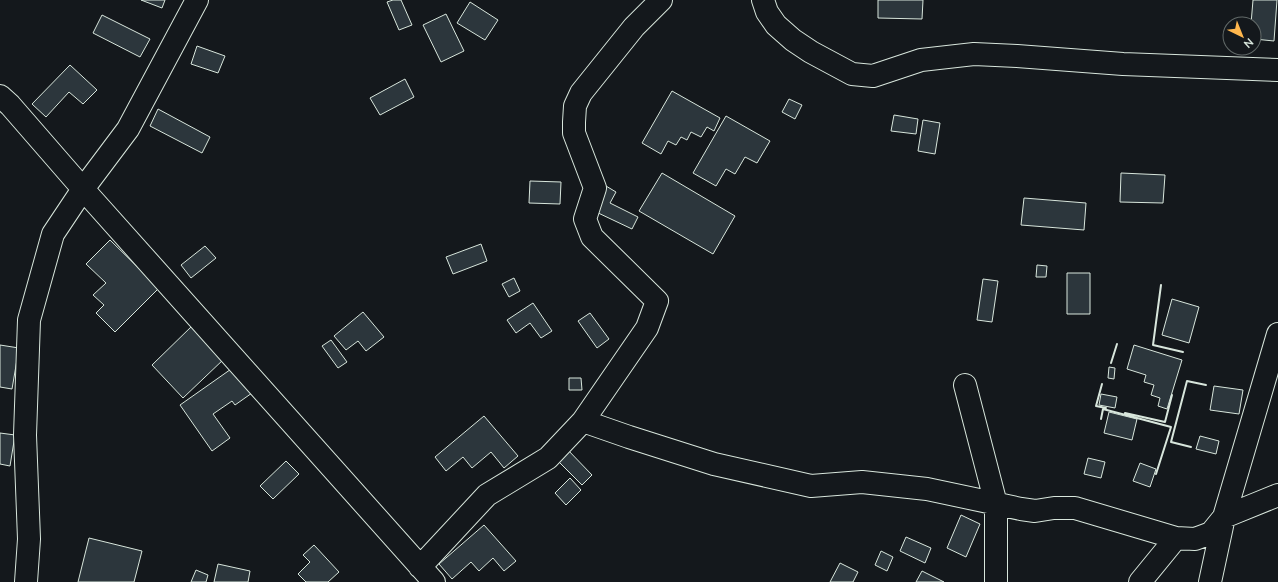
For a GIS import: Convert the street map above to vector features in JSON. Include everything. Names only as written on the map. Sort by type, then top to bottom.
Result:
[{"type":"street","points":[[26,582],[29,539],[25,435],[29,320],[53,234],[83,189],[128,130],[197,0]]},
{"type":"street","points":[[0,96],[10,105],[83,189],[427,574],[487,495],[548,458],[583,421],[647,328],[657,301],[592,237],[585,219],[595,188],[574,133],[575,106],[581,93],[634,27],[661,0]]},
{"type":"street","points":[[762,0],[767,12],[776,25],[793,40],[811,52],[852,74],[874,76],[921,60],[974,54],[1123,64],[1278,70]]},
{"type":"street","points":[[1210,582],[1224,517],[1278,334]]},
{"type":"street","points":[[965,385],[996,504],[996,582]]},
{"type":"street","points":[[583,421],[714,464],[810,486],[862,482],[927,489],[1035,511],[1054,508],[1074,508],[1176,538],[1195,539],[1211,533],[1224,517],[1278,495]]},
{"type":"street","points":[[1140,582],[1176,538]]},
{"type":"building","points":[[141,0],[165,0],[162,8]]},
{"type":"building","points":[[401,0],[412,25],[399,30],[387,2]]},
{"type":"building","points":[[878,0],[923,0],[922,19],[878,18]]},
{"type":"building","points":[[1253,0],[1277,0],[1274,41],[1262,40],[1262,16],[1252,16]]},
{"type":"building","points":[[470,2],[498,20],[485,40],[457,23]]},
{"type":"building","points":[[446,14],[464,51],[441,62],[423,25]]},
{"type":"building","points":[[102,15],[150,39],[140,57],[93,33]]},
{"type":"building","points":[[197,46],[225,56],[218,73],[191,64]]},
{"type":"building","points":[[70,65],[97,90],[83,104],[69,92],[46,117],[32,104]]},
{"type":"building","points":[[405,79],[414,97],[380,115],[370,98]]},
{"type":"building","points":[[672,91],[720,118],[714,131],[707,127],[701,137],[691,132],[687,140],[681,137],[676,145],[668,141],[661,154],[642,143]]},
{"type":"building","points":[[789,99],[802,105],[795,119],[782,112]]},
{"type":"building","points":[[158,109],[210,137],[202,153],[150,126]]},
{"type":"building","points":[[894,115],[918,119],[916,134],[891,131]]},
{"type":"building","points":[[726,116],[770,141],[757,163],[745,157],[735,174],[726,169],[716,186],[693,173]]},
{"type":"building","points":[[923,120],[940,123],[935,154],[918,151]]},
{"type":"building","points":[[662,173],[735,216],[713,254],[639,211]]},
{"type":"building","points":[[1121,173],[1165,175],[1163,203],[1120,202]]},
{"type":"building","points":[[530,181],[561,182],[560,204],[529,203]]},
{"type":"building","points":[[606,186],[616,192],[610,203],[638,217],[632,229],[594,211]]},
{"type":"building","points":[[1024,198],[1086,203],[1084,230],[1021,225]]},
{"type":"building","points":[[110,240],[159,288],[115,332],[96,313],[104,305],[93,295],[106,283],[86,264]]},
{"type":"building","points":[[481,244],[487,261],[453,274],[446,257]]},
{"type":"building","points":[[205,246],[216,258],[191,278],[181,265]]},
{"type":"building","points":[[1037,265],[1047,266],[1046,277],[1036,277]]},
{"type":"building","points":[[1067,273],[1090,273],[1090,314],[1067,314]]},
{"type":"building","points":[[514,278],[520,291],[509,297],[502,284]]},
{"type":"building","points":[[983,279],[998,281],[992,322],[977,320]]},
{"type":"building","points":[[1172,299],[1199,307],[1189,343],[1162,335]]},
{"type":"building","points":[[533,303],[552,331],[541,338],[530,323],[516,333],[507,320]]},
{"type":"building","points":[[363,312],[384,337],[366,351],[358,341],[346,350],[334,336]]},
{"type":"building","points":[[590,313],[609,339],[597,348],[578,321]]},
{"type":"building","points":[[193,325],[225,358],[183,398],[152,365]]},
{"type":"building","points":[[331,340],[347,362],[338,368],[322,346]]},
{"type":"building","points":[[0,345],[19,348],[12,389],[0,387]]},
{"type":"building","points":[[1134,345],[1182,360],[1167,409],[1158,406],[1160,398],[1151,395],[1154,385],[1144,382],[1146,375],[1127,369]]},
{"type":"building","points":[[234,367],[252,393],[235,405],[232,401],[213,414],[230,438],[212,451],[180,405]]},
{"type":"building","points":[[1109,367],[1115,368],[1114,379],[1108,378]]},
{"type":"building","points":[[569,378],[581,378],[582,390],[569,390]]},
{"type":"building","points":[[1214,386],[1243,390],[1239,414],[1210,410]]},
{"type":"building","points":[[1101,394],[1117,397],[1115,408],[1099,405]]},
{"type":"building","points":[[1109,412],[1137,419],[1132,440],[1104,433]]},
{"type":"building","points":[[484,416],[518,456],[504,468],[491,452],[472,468],[463,457],[446,471],[435,457]]},
{"type":"building","points":[[0,433],[15,435],[10,466],[0,464]]},
{"type":"building","points":[[1200,436],[1219,441],[1216,454],[1196,449]]},
{"type":"building","points":[[566,448],[592,475],[582,485],[555,458]]},
{"type":"building","points":[[1088,458],[1105,462],[1101,478],[1084,474]]},
{"type":"building","points":[[286,461],[299,474],[273,499],[260,486]]},
{"type":"building","points":[[1140,463],[1156,469],[1150,487],[1133,481]]},
{"type":"building","points":[[570,478],[581,490],[566,505],[555,493]]},
{"type":"building","points":[[961,515],[980,524],[966,557],[947,548]]},
{"type":"building","points":[[484,525],[516,561],[504,571],[493,558],[479,571],[471,562],[452,579],[439,564]]},
{"type":"building","points":[[906,537],[931,548],[925,563],[900,551]]},
{"type":"building","points":[[89,538],[142,551],[134,582],[78,582]]},
{"type":"building","points":[[314,545],[339,572],[328,582],[306,582],[298,574],[310,562],[303,555]]},
{"type":"building","points":[[881,551],[893,557],[887,571],[875,565]]},
{"type":"building","points":[[840,563],[858,572],[853,582],[830,582]]},
{"type":"building","points":[[218,564],[250,571],[248,582],[214,582]]},
{"type":"building","points":[[196,570],[208,575],[206,582],[191,582]]},
{"type":"building","points":[[922,571],[944,582],[916,582]]},
{"type":"wall","points":[[1161,285],[1153,345],[1183,352]]},
{"type":"wall","points":[[1111,363],[1117,344]]},
{"type":"wall","points":[[1191,447],[1171,442],[1187,381],[1206,385]]},
{"type":"wall","points":[[1102,384],[1096,406],[1106,408]]},
{"type":"wall","points":[[1125,413],[1165,422],[1172,395]]},
{"type":"wall","points":[[1101,419],[1103,409],[1171,427],[1156,474]]}]
